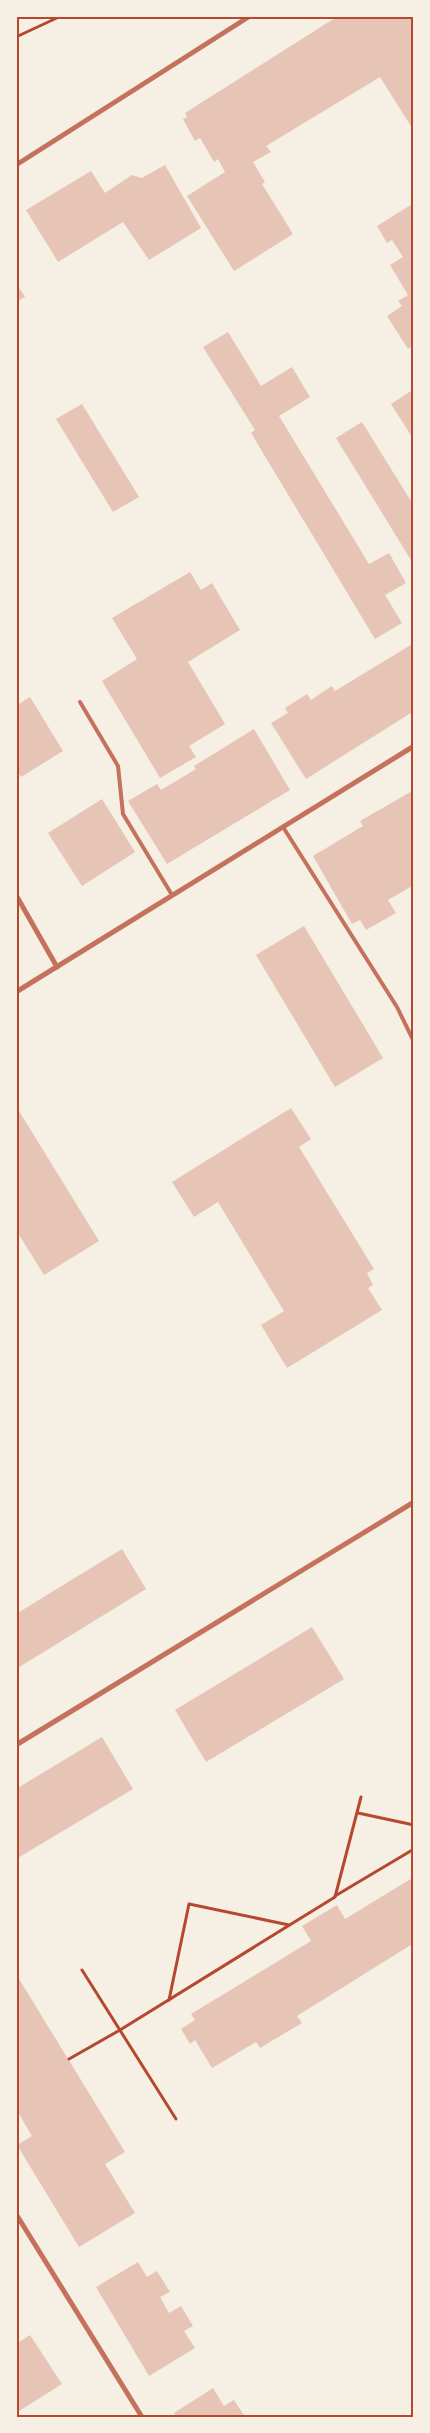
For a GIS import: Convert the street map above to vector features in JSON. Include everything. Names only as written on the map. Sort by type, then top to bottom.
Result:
[{"type":"street","points":[[16,165],[250,16]]},
{"type":"street","points":[[16,992],[414,746]]},
{"type":"street","points":[[16,895],[57,967]]},
{"type":"street","points":[[16,1745],[414,1502]]},
{"type":"street","points":[[16,2214],[142,2417]]},
{"type":"lane","points":[[80,702],[118,766],[123,814],[172,895]]},
{"type":"lane","points":[[283,827],[397,1007],[414,1042]]},
{"type":"path","points":[[16,37],[61,16]]},
{"type":"path","points":[[335,1897],[361,1797]]},
{"type":"path","points":[[358,1813],[414,1825]]},
{"type":"path","points":[[69,2059],[120,2030],[414,1849]]},
{"type":"path","points":[[169,2000],[189,1904],[290,1925]]},
{"type":"path","points":[[82,1970],[176,2119]]},
{"type":"building","points":[[338,16],[414,16],[414,131],[380,77],[266,146],[271,152],[253,162],[265,182],[262,184],[293,234],[234,271],[187,196],[225,172],[218,159],[214,162],[200,138],[195,141],[183,119],[187,117],[185,113]]},
{"type":"building","points":[[165,165],[201,228],[149,260],[123,222],[58,262],[26,210],[91,171],[105,193],[132,175],[142,178]]},
{"type":"building","points":[[414,203],[414,345],[408,349],[387,316],[402,306],[398,301],[408,295],[390,265],[403,257],[392,240],[387,243],[377,226]]},
{"type":"building","points":[[16,283],[25,297],[16,302]]},
{"type":"building","points":[[228,332],[261,386],[292,367],[310,397],[279,416],[369,564],[389,553],[406,583],[385,595],[402,623],[375,639],[251,433],[255,430],[203,347]]},
{"type":"building","points":[[414,389],[414,440],[391,404]]},
{"type":"building","points":[[82,404],[139,497],[113,512],[56,419]]},
{"type":"building","points":[[362,422],[414,506],[414,565],[336,438]]},
{"type":"building","points":[[190,572],[201,590],[212,583],[240,630],[188,662],[225,724],[189,746],[196,757],[160,778],[102,681],[137,659],[112,618]]},
{"type":"building","points":[[414,643],[414,711],[306,779],[271,723],[288,713],[285,708],[307,694],[311,700],[332,686],[335,691]]},
{"type":"building","points":[[30,697],[63,751],[21,777],[16,769],[16,706]]},
{"type":"building","points":[[254,729],[290,790],[167,864],[128,801],[157,784],[161,790],[196,769],[194,766]]},
{"type":"building","points":[[414,790],[414,885],[388,900],[396,913],[366,930],[360,920],[352,924],[313,856],[363,826],[360,821]]},
{"type":"building","points":[[102,799],[135,852],[82,886],[48,833]]},
{"type":"building","points":[[304,926],[383,1058],[335,1087],[256,955]]},
{"type":"building","points":[[291,1108],[311,1139],[299,1147],[374,1269],[367,1273],[373,1285],[368,1288],[382,1310],[287,1368],[261,1325],[284,1311],[218,1202],[194,1217],[172,1182]]},
{"type":"building","points":[[19,1111],[99,1241],[44,1275],[16,1230],[16,1112]]},
{"type":"building","points":[[122,1549],[146,1589],[16,1669],[16,1614]]},
{"type":"building","points":[[312,1627],[344,1679],[206,1762],[175,1710]]},
{"type":"building","points":[[102,1737],[133,1789],[16,1859],[16,1789]]},
{"type":"building","points":[[414,1877],[414,1943],[297,2016],[302,2023],[260,2048],[256,2042],[212,2068],[195,2040],[190,2044],[181,2029],[195,2020],[191,2014],[311,1941],[302,1926],[337,1905],[345,1919]]},
{"type":"building","points":[[16,1974],[125,2152],[105,2164],[135,2213],[79,2247],[17,2145],[32,2136],[16,2109]]},
{"type":"building","points":[[138,2262],[147,2277],[157,2271],[170,2292],[160,2297],[169,2313],[181,2306],[193,2326],[184,2331],[195,2348],[149,2376],[96,2287]]},
{"type":"building","points":[[30,2335],[62,2384],[16,2413],[16,2344]]},
{"type":"building","points":[[213,2388],[224,2406],[234,2400],[245,2417],[176,2417],[174,2413]]}]
